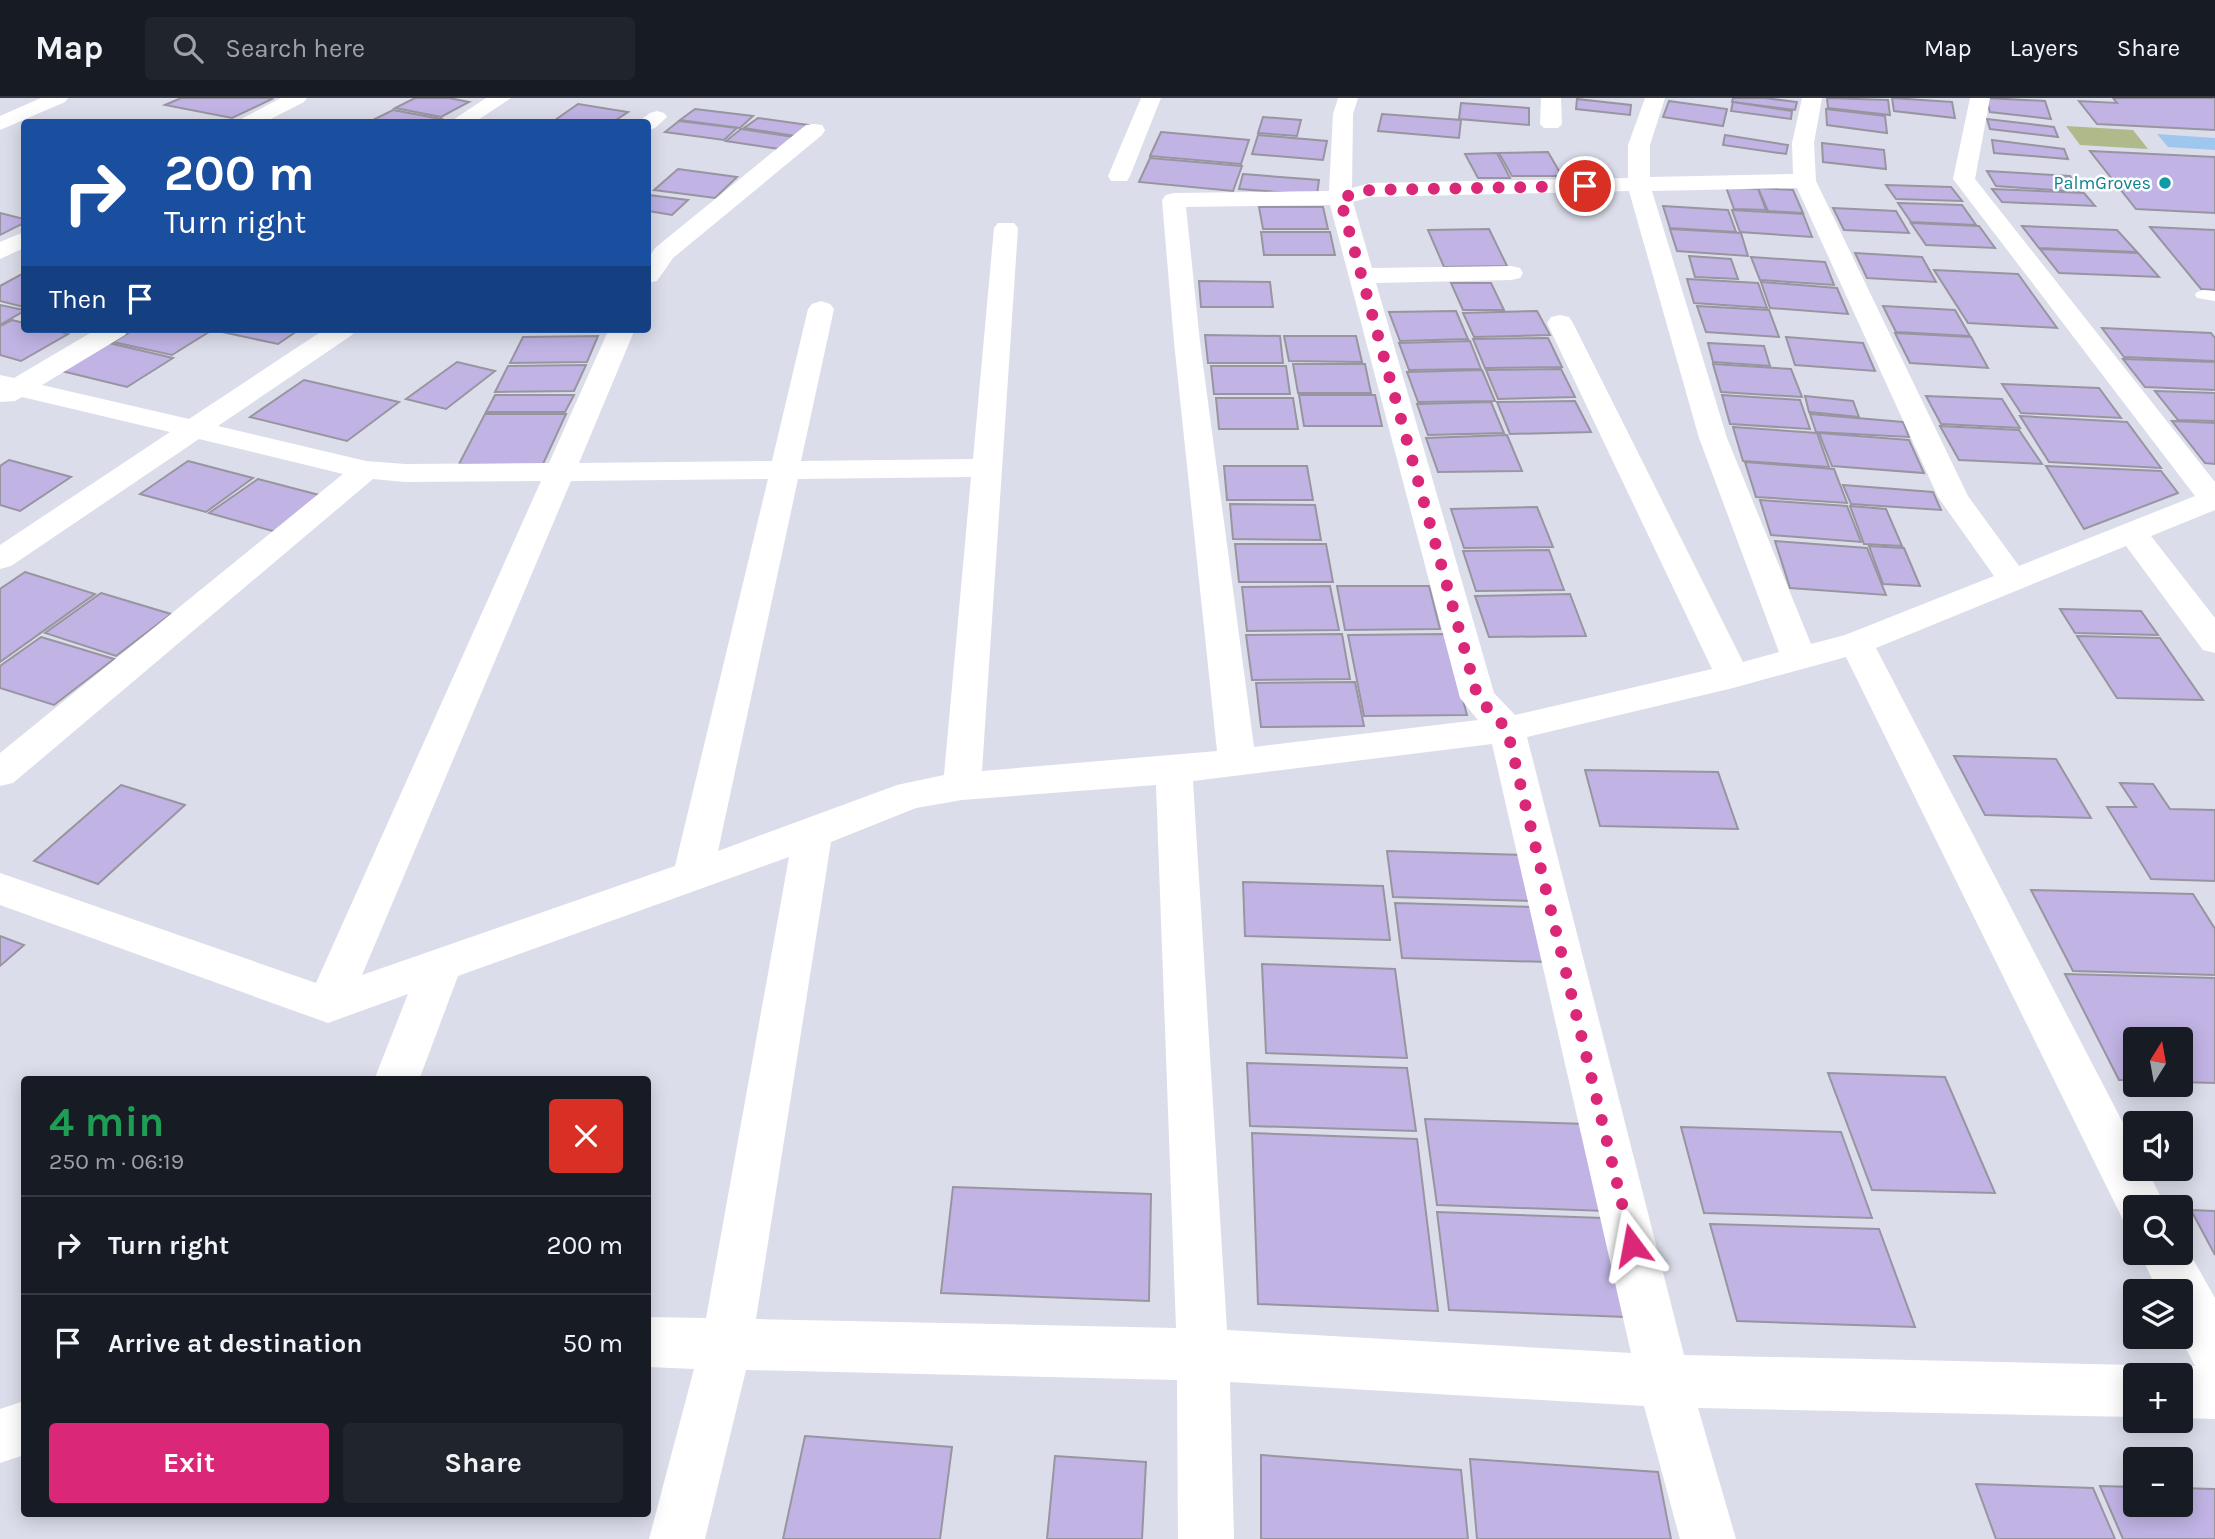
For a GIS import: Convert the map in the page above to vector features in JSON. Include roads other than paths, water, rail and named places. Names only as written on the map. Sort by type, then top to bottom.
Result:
[{"type":"street","points":[[0,124],[58,98]]},
{"type":"street","points":[[256,119],[297,98]]},
{"type":"street","points":[[465,119],[501,98]]},
{"type":"street","points":[[1119,176],[1151,98]]},
{"type":"street","points":[[1348,98],[1343,114],[1340,198],[1478,698],[1507,729],[1664,1381],[1708,1539]]},
{"type":"street","points":[[1551,98],[1551,124]]},
{"type":"street","points":[[1655,98],[1639,145],[1639,185],[1713,438],[1799,658]]},
{"type":"street","points":[[1812,98],[1803,143],[1805,181],[1953,497],[2014,581]]},
{"type":"street","points":[[0,889],[328,1005],[813,833],[910,795],[962,786],[1174,770],[1507,729],[1733,676],[1856,643],[2214,499],[1964,179],[1980,98]]},
{"type":"street","points":[[651,272],[664,253],[814,130]]},
{"type":"street","points":[[1237,762],[1187,342],[1174,200],[1340,198],[1370,190],[1805,181]]},
{"type":"street","points":[[962,786],[1006,228]]},
{"type":"street","points":[[0,252],[21,241]]},
{"type":"street","points":[[1362,276],[1511,273]]},
{"type":"street","points":[[693,875],[821,309]]},
{"type":"street","points":[[1560,323],[1733,676]]},
{"type":"street","points":[[6,390],[109,333]]},
{"type":"street","points":[[0,559],[337,333]]},
{"type":"street","points":[[328,1005],[620,333]]},
{"type":"street","points":[[6,390],[366,470],[405,473],[986,468]]},
{"type":"street","points":[[0,773],[366,470]]},
{"type":"street","points":[[2133,533],[2215,642]]},
{"type":"street","points":[[1856,643],[2135,1195]]},
{"type":"street","points":[[1174,770],[1203,1355],[1206,1539]]},
{"type":"street","points":[[677,1539],[727,1342],[813,833]]},
{"type":"street","points":[[398,1076],[442,965]]},
{"type":"street","points":[[2171,1265],[2215,1351]]},
{"type":"street","points":[[651,1342],[1203,1355],[1664,1381],[2123,1391]]},
{"type":"street","points":[[2193,1392],[2215,1393]]},
{"type":"street","points":[[0,1436],[21,1429]]},
{"type":"water","points":[[2157,134],[2215,138],[2215,150],[2168,147]]},
{"type":"place","name":"PalmGroves","points":[[2165,183]]}]
